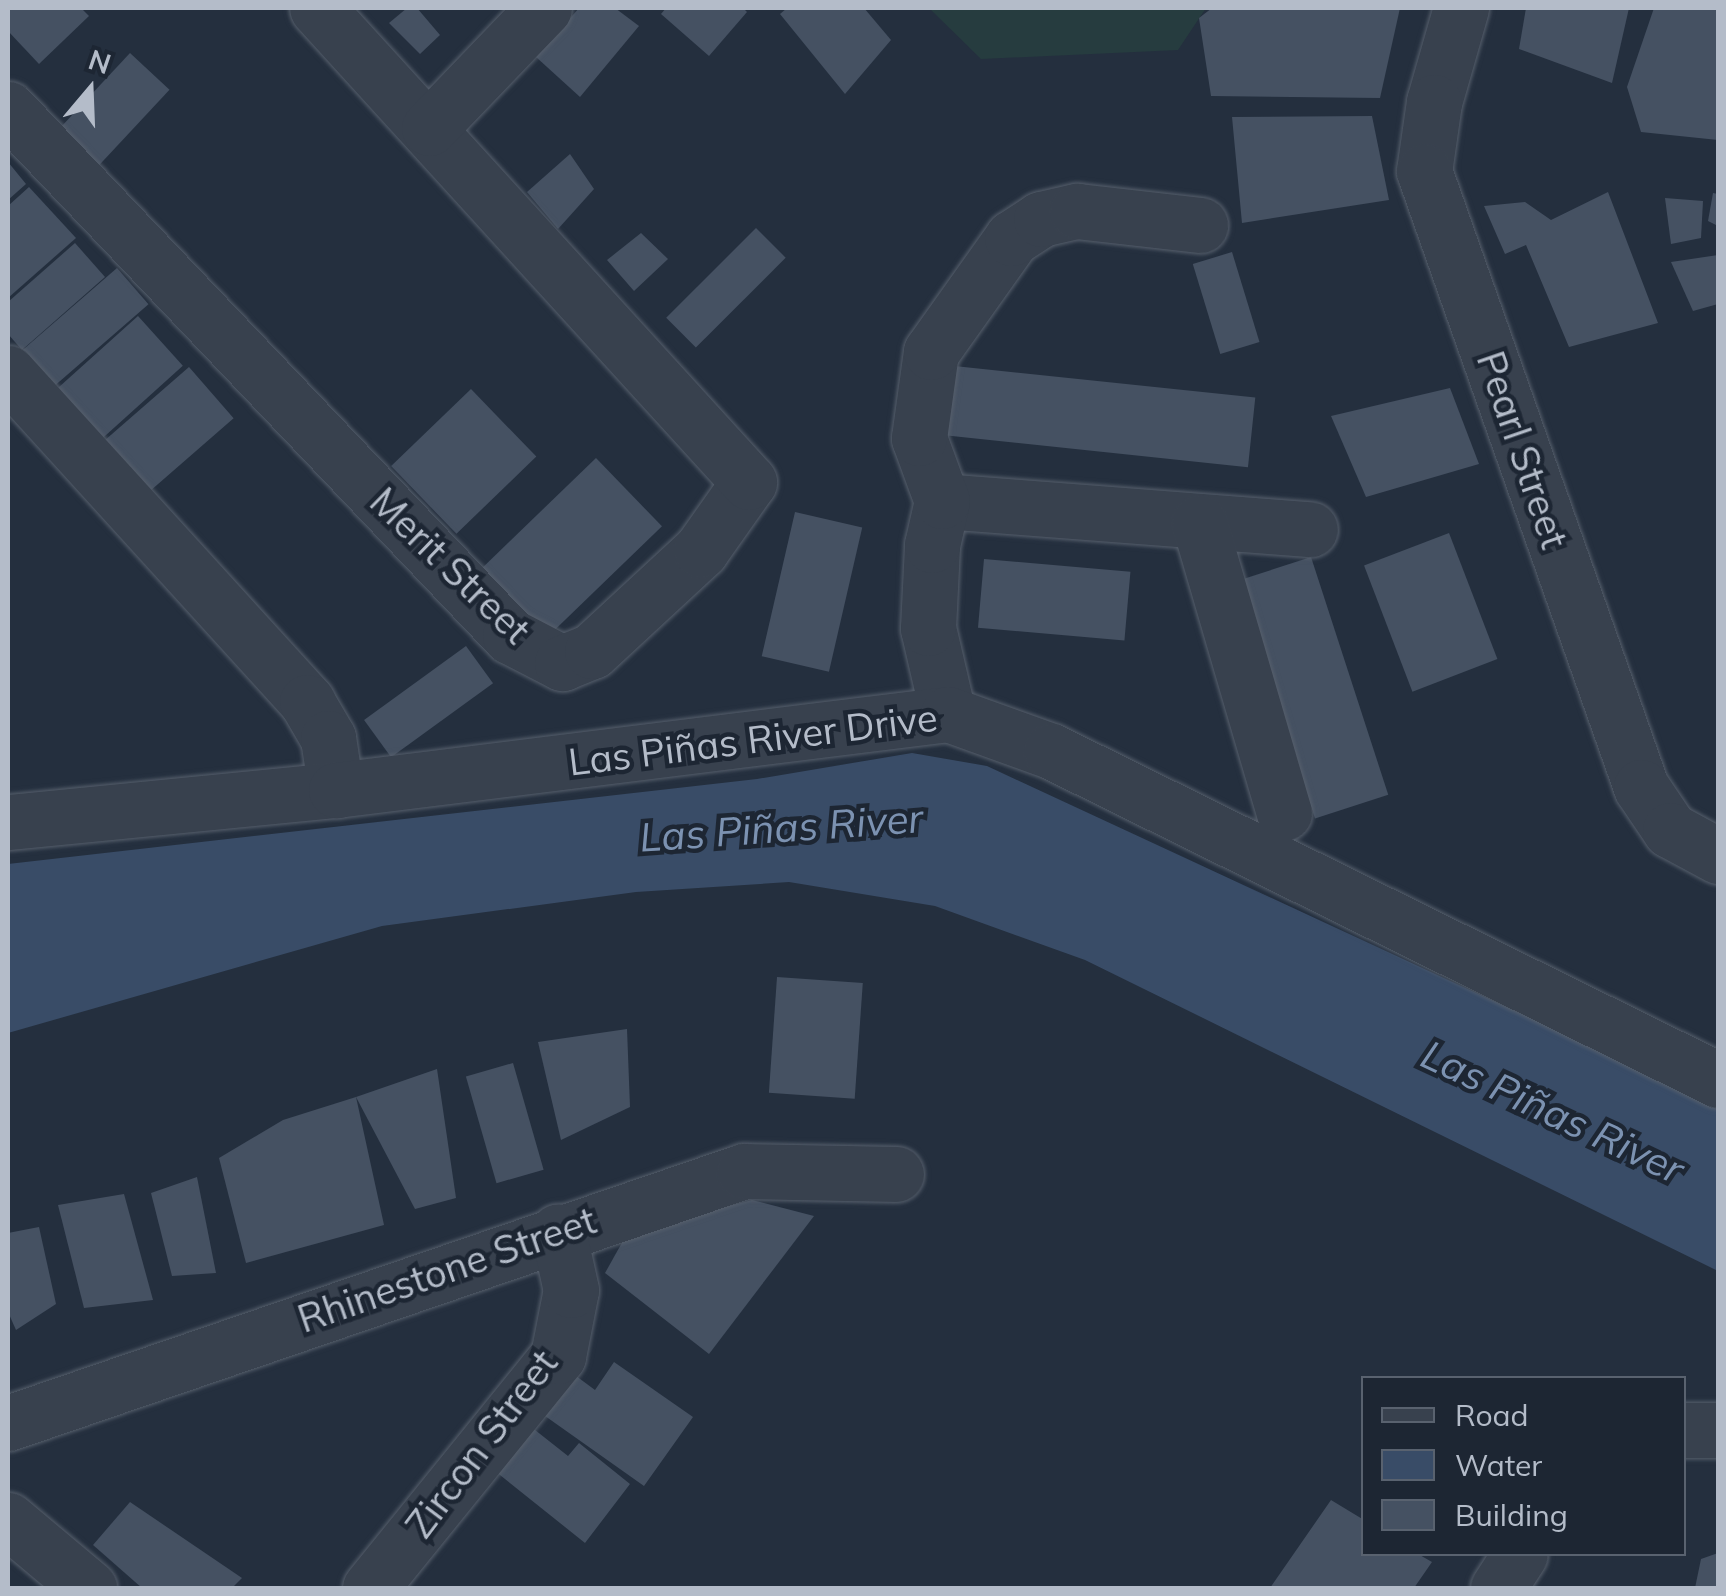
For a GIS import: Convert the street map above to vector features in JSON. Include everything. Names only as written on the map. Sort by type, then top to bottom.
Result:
[{"type":"street","points":[[429,128],[544,8]]},
{"type":"street","name":"Pearl Street","points":[[1461,8],[1434,102],[1424,171],[1641,787],[1670,830],[1718,856]]},
{"type":"street","name":"Merit Street","points":[[8,109],[510,636],[562,664],[592,651],[702,550],[749,482],[429,128],[333,13]]},
{"type":"street","points":[[948,714],[928,628],[932,545],[942,501],[919,438],[931,352],[1012,238],[1041,219],[1077,211],[1200,226]]},
{"type":"street","points":[[8,373],[308,702],[328,738],[336,790]]},
{"type":"street","points":[[942,501],[1310,529]]},
{"type":"street","points":[[1199,522],[1284,814]]},
{"type":"street","name":"Las Piñas River Drive","points":[[8,822],[336,790],[948,714],[1051,751],[1718,1080]]},
{"type":"street","name":"Rhinestone Street","points":[[8,1423],[558,1231],[744,1171],[896,1174]]},
{"type":"street","name":"Zircon Street","points":[[370,1588],[558,1356],[571,1290],[558,1231]]},
{"type":"street","points":[[1686,1430],[1718,1430]]},
{"type":"street","points":[[8,1520],[89,1588]]},
{"type":"street","points":[[1498,1588],[1519,1556]]},
{"type":"green space","points":[[929,8],[1206,8],[1178,50],[981,59]]},
{"type":"water","name":"Las Piñas River","points":[[912,753],[987,766],[1718,1105],[1718,1271],[1085,960],[935,906],[789,882],[636,892],[382,926],[8,1033],[8,864],[757,779]]},
{"type":"building","points":[[9,8],[81,8],[89,16],[39,64],[8,31]]},
{"type":"building","points":[[407,8],[417,8],[440,35],[420,54],[389,23]]},
{"type":"building","points":[[579,8],[615,8],[639,26],[580,97],[536,57]]},
{"type":"building","points":[[666,8],[743,8],[747,12],[709,56],[661,14]]},
{"type":"building","points":[[787,8],[864,8],[891,40],[845,94],[780,14]]},
{"type":"building","points":[[1212,8],[1400,8],[1380,98],[1211,96],[1199,18]]},
{"type":"building","points":[[1526,8],[1629,8],[1612,83],[1519,49]]},
{"type":"building","points":[[1654,8],[1718,8],[1718,140],[1641,132],[1627,87]]},
{"type":"building","points":[[130,53],[169,90],[97,167],[58,131]]},
{"type":"building","points":[[1372,116],[1389,200],[1242,223],[1232,117]]},
{"type":"building","points":[[570,154],[594,189],[558,229],[527,192]]},
{"type":"building","points":[[8,162],[26,184],[8,200]]},
{"type":"building","points":[[29,187],[76,238],[8,298],[8,206]]},
{"type":"building","points":[[1608,192],[1658,323],[1569,347],[1526,245],[1505,254],[1484,206],[1525,202],[1551,220]]},
{"type":"building","points":[[1713,193],[1718,194],[1718,226],[1708,221]]},
{"type":"building","points":[[1665,198],[1703,201],[1701,238],[1671,244]]},
{"type":"building","points":[[756,228],[786,258],[696,348],[666,318]]},
{"type":"building","points":[[641,233],[668,259],[634,291],[607,260]]},
{"type":"building","points":[[75,243],[105,277],[22,350],[8,334],[8,302]]},
{"type":"building","points":[[1232,252],[1259,342],[1220,354],[1193,264]]},
{"type":"building","points":[[1718,255],[1718,304],[1693,311],[1671,262]]},
{"type":"building","points":[[117,268],[148,304],[53,388],[21,351]]},
{"type":"building","points":[[138,316],[183,366],[101,439],[56,390]]},
{"type":"building","points":[[945,365],[1255,398],[1248,467],[938,435]]},
{"type":"building","points":[[189,367],[234,418],[148,492],[104,441]]},
{"type":"building","points":[[1450,388],[1479,464],[1366,497],[1331,416]]},
{"type":"building","points":[[471,389],[536,457],[456,534],[391,466]]},
{"type":"building","points":[[596,458],[662,526],[547,637],[481,569]]},
{"type":"building","points":[[795,512],[862,528],[829,672],[762,656]]},
{"type":"building","points":[[1449,533],[1497,659],[1412,692],[1364,566]]},
{"type":"building","points":[[1311,557],[1388,795],[1315,819],[1238,581]]},
{"type":"building","points":[[984,559],[1130,572],[1124,641],[978,628]]},
{"type":"building","points":[[466,646],[493,683],[391,757],[364,720]]},
{"type":"building","points":[[777,977],[863,983],[855,1099],[769,1093]]},
{"type":"building","points":[[627,1029],[630,1107],[561,1140],[538,1042]]},
{"type":"building","points":[[513,1063],[544,1170],[496,1183],[466,1077]]},
{"type":"building","points":[[437,1069],[456,1198],[415,1209],[356,1097]]},
{"type":"building","points":[[356,1097],[384,1225],[246,1263],[219,1158],[283,1120]]},
{"type":"building","points":[[197,1177],[216,1273],[172,1276],[151,1193]]},
{"type":"building","points":[[124,1194],[153,1300],[84,1308],[58,1205]]},
{"type":"building","points":[[752,1200],[814,1216],[709,1354],[605,1273],[628,1232]]},
{"type":"building","points":[[39,1227],[56,1304],[16,1330],[8,1312],[8,1233]]},
{"type":"building","points":[[614,1362],[693,1417],[644,1486],[538,1411],[568,1370],[595,1390]]},
{"type":"building","points":[[530,1426],[568,1456],[579,1443],[630,1484],[585,1543],[495,1471]]},
{"type":"building","points":[[1331,1500],[1361,1518],[1361,1556],[1422,1556],[1432,1562],[1414,1588],[1270,1588]]},
{"type":"building","points":[[130,1502],[242,1578],[232,1588],[142,1588],[93,1545]]},
{"type":"building","points":[[1718,1553],[1718,1588],[1695,1588],[1701,1559]]}]
